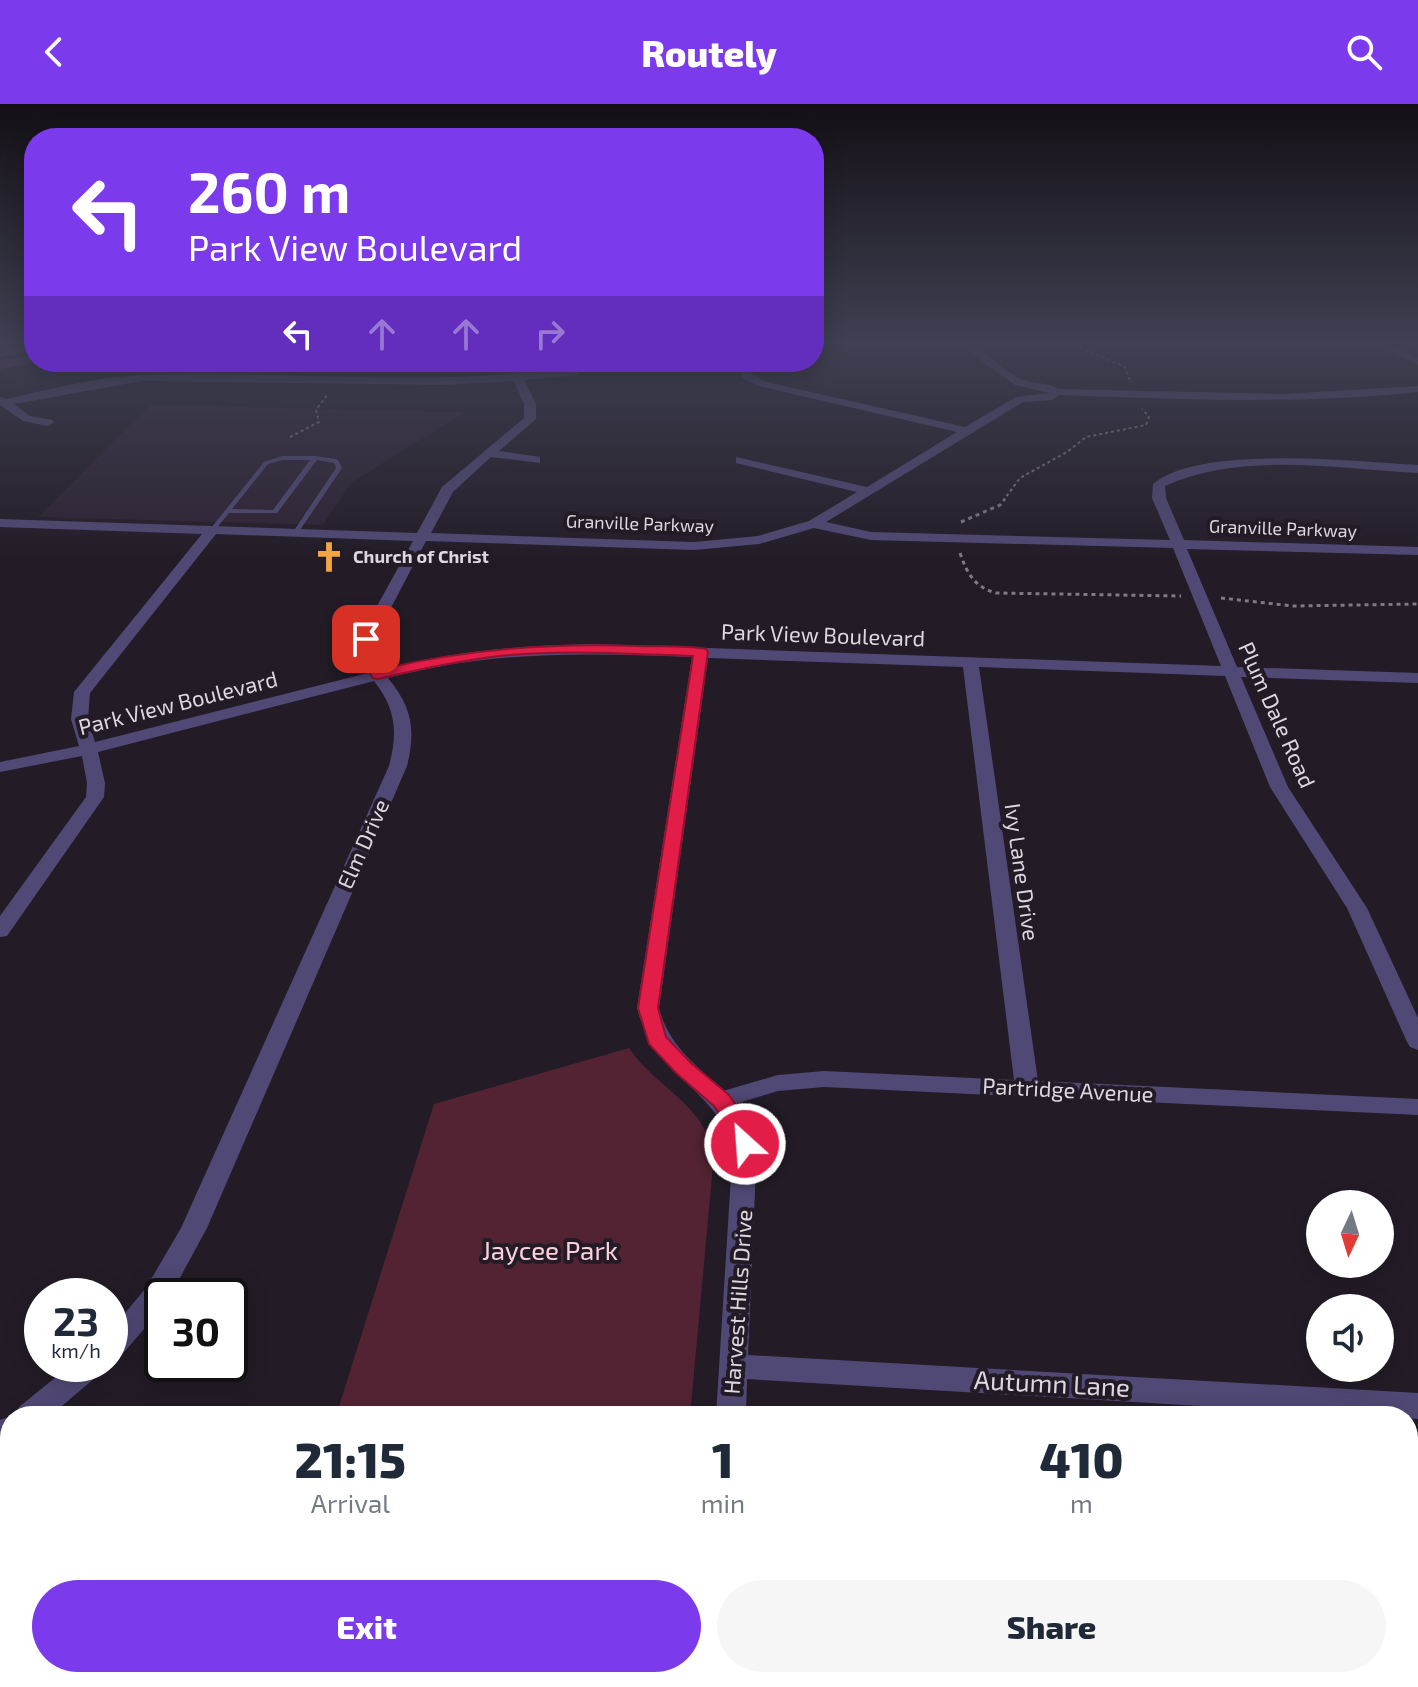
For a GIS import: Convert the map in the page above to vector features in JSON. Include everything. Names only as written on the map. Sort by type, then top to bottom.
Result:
[{"type":"street","points":[[21,415],[27,419],[48,422]]},
{"type":"street","name":"Elm Drive","points":[[128,1331],[162,1286],[200,1211],[398,766],[404,745],[404,719],[393,693],[364,654],[364,644],[447,490],[530,419],[531,415]]},
{"type":"street","points":[[896,415],[966,431]]},
{"type":"street","points":[[814,524],[966,431],[986,415]]},
{"type":"street","points":[[490,453],[536,460]]},
{"type":"street","points":[[740,460],[869,491]]},
{"type":"street","name":"Plum Dale Road","points":[[1418,469],[1223,464],[1173,475],[1159,484],[1159,498],[1177,544],[1279,787],[1357,908],[1418,1042]]},
{"type":"street","name":"Granville Parkway","points":[[0,523],[694,546],[759,540],[814,524],[871,536],[1418,551]]},
{"type":"street","points":[[0,931],[90,805],[97,778],[77,716],[79,700],[86,684],[213,529]]},
{"type":"street","name":"Park View Boulevard","points":[[0,767],[89,749],[442,659],[504,651],[594,649],[701,652],[1418,678]]},
{"type":"street","name":"Harvest Hills Drive","points":[[701,652],[648,1008],[652,1030],[663,1048],[721,1100],[742,1133],[747,1154],[732,1406]]},
{"type":"street","name":"Ivy Lane Drive","points":[[970,662],[1027,1088]]},
{"type":"street","name":"Partridge Avenue","points":[[721,1100],[778,1083],[809,1079],[1418,1107]]},
{"type":"street","name":"Autumn Lane","points":[[734,1366],[1418,1406]]},
{"type":"street","points":[[41,1406],[70,1382]]},
{"type":"lane","points":[[213,529],[266,463],[282,458],[336,461],[339,468],[296,532]]},
{"type":"lane","points":[[227,511],[275,512],[315,458]]},
{"type":"path","points":[[290,437],[319,422],[317,415]]},
{"type":"path","points":[[956,528],[963,520],[1000,505],[1024,475],[1067,452],[1086,437],[1146,425],[1147,415]]},
{"type":"path","points":[[959,549],[972,582],[979,588],[996,593],[1187,596]]},
{"type":"path","points":[[1213,597],[1310,606],[1418,604]]},
{"type":"shaded area","points":[[140,415],[460,415],[351,483],[323,525],[38,517]]},
{"type":"green space","name":"Jaycee Park","points":[[629,1048],[690,1109],[709,1137],[714,1154],[691,1406],[339,1406],[434,1104]]},
{"type":"place","name":"Church of Christ","points":[[329,557]]},
{"type":"route","points":[[366,639],[364,654],[378,675],[442,659],[504,651],[594,649],[701,652],[648,990],[648,1008],[652,1030],[663,1048],[721,1100],[737,1123],[745,1144]]}]
